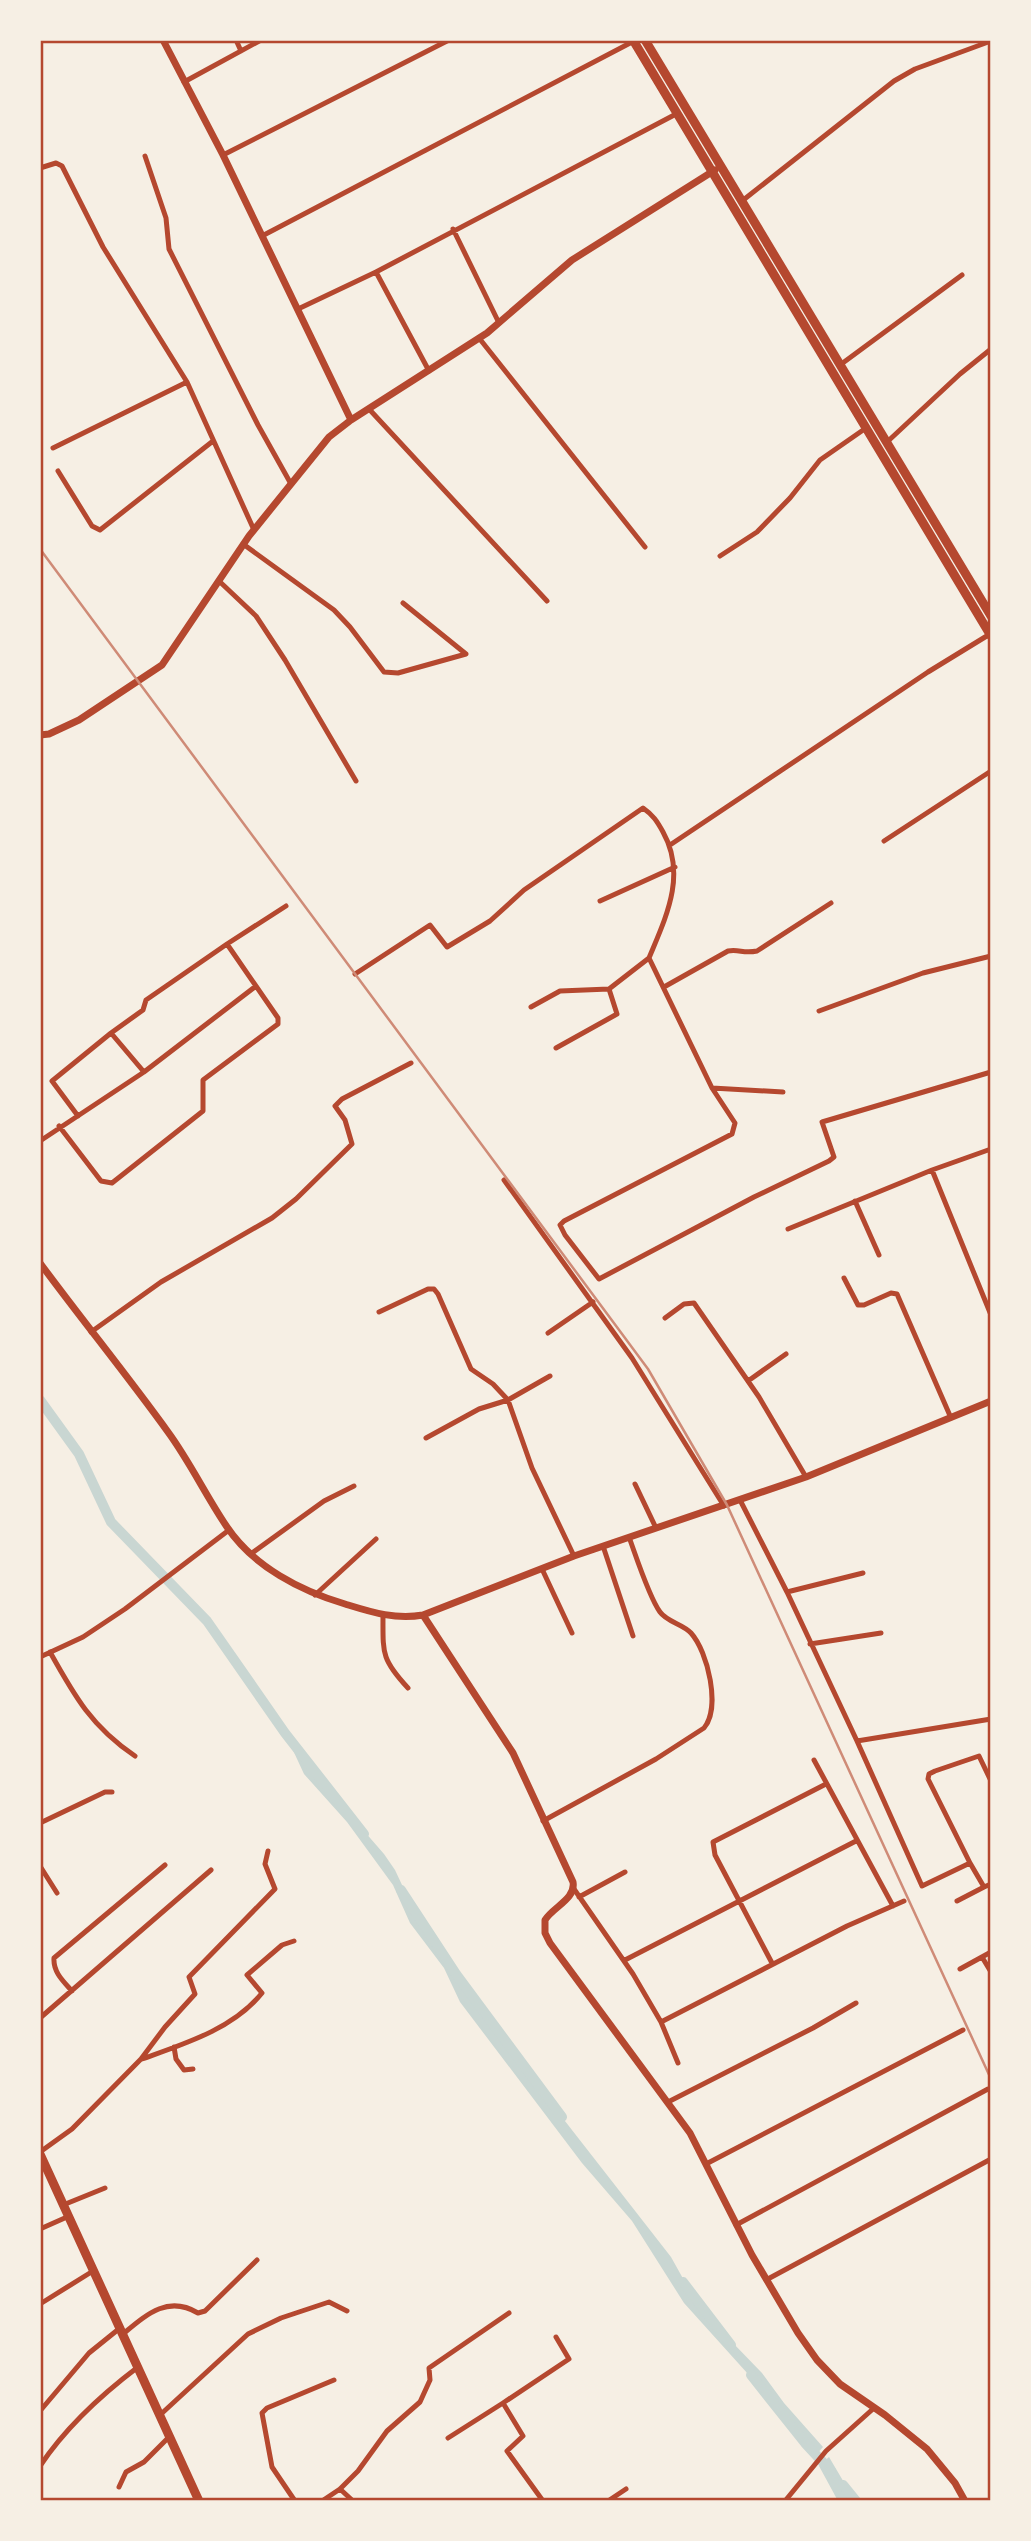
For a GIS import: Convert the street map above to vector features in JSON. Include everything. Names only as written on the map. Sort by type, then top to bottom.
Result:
[{"type":"main road","points":[[645,40],[878,450],[990,635]]},
{"type":"main road","points":[[633,41],[717,169]]},
{"type":"main road","points":[[737,203],[840,365],[991,616]]},
{"type":"main road","points":[[41,2155],[67,2217],[199,2501]]},
{"type":"street","points":[[163,40],[223,156],[351,420]]},
{"type":"street","points":[[236,40],[241,51]]},
{"type":"street","points":[[184,82],[261,40]]},
{"type":"street","points":[[223,156],[449,40]]},
{"type":"street","points":[[261,236],[633,41]]},
{"type":"street","points":[[737,203],[894,81],[915,69],[987,42]]},
{"type":"street","points":[[298,309],[376,272],[453,229],[678,113]]},
{"type":"street","points":[[145,156],[166,218],[169,250],[291,484]]},
{"type":"street","points":[[40,168],[55,163],[62,166],[103,247],[187,382],[254,530]]},
{"type":"street","points":[[40,735],[49,734],[79,720],[162,665],[243,544],[329,437],[479,338],[572,260],[717,169]]},
{"type":"street","points":[[453,229],[499,323]]},
{"type":"street","points":[[376,272],[429,371]]},
{"type":"street","points":[[840,365],[962,275]]},
{"type":"street","points":[[479,338],[645,547]]},
{"type":"street","points":[[878,450],[991,349]]},
{"type":"street","points":[[53,448],[187,382]]},
{"type":"street","points":[[369,409],[547,601]]},
{"type":"street","points":[[720,556],[757,532],[790,498],[820,460],[866,428]]},
{"type":"street","points":[[58,471],[92,526],[100,530],[213,441]]},
{"type":"street","points":[[243,544],[334,610],[384,672],[398,673],[466,654],[403,603]]},
{"type":"street","points":[[219,581],[256,616],[356,781]]},
{"type":"street","points":[[670,845],[928,672],[990,635]]},
{"type":"street","points":[[884,841],[991,771]]},
{"type":"street","points":[[355,974],[430,925],[447,947],[464,938],[490,921],[524,890],[643,808],[654,815],[670,845],[676,877],[666,916],[649,958],[609,989],[560,990],[531,1007]]},
{"type":"street","points":[[600,901],[675,867]]},
{"type":"street","points":[[664,987],[728,951],[737,950],[743,954],[757,951],[831,903]]},
{"type":"street","points":[[78,1116],[52,1081],[143,1010],[146,1000],[286,906]]},
{"type":"street","points":[[59,1126],[101,1181],[112,1183],[203,1111],[203,1080],[278,1024],[278,1018],[227,944]]},
{"type":"street","points":[[820,1011],[923,974],[991,956]]},
{"type":"street","points":[[649,958],[712,1088],[735,1124],[732,1134],[564,1220],[560,1225],[565,1235],[599,1279],[754,1197],[829,1161],[834,1157],[822,1122],[991,1072]]},
{"type":"street","points":[[40,1141],[144,1072],[256,986]]},
{"type":"street","points":[[556,1048],[617,1014],[609,989]]},
{"type":"street","points":[[111,1033],[144,1072]]},
{"type":"street","points":[[91,1332],[161,1282],[272,1218],[296,1199],[352,1144],[345,1120],[335,1106],[342,1099],[411,1063]]},
{"type":"street","points":[[712,1088],[783,1092]]},
{"type":"street","points":[[788,1229],[991,1149]]},
{"type":"street","points":[[932,1170],[991,1315]]},
{"type":"street","points":[[504,1180],[632,1358],[723,1506]]},
{"type":"street","points":[[855,1201],[879,1255]]},
{"type":"street","points":[[40,1263],[170,1434],[229,1530],[251,1553],[287,1581],[315,1595],[383,1615],[423,1615],[575,1556],[806,1477],[991,1401]]},
{"type":"street","points":[[844,1278],[858,1304],[864,1305],[891,1293],[897,1294],[951,1418]]},
{"type":"street","points":[[379,1312],[428,1289],[434,1289],[471,1369],[493,1384],[508,1400],[532,1468],[575,1556]]},
{"type":"street","points":[[548,1333],[593,1302]]},
{"type":"street","points":[[664,1318],[684,1304],[694,1303],[748,1381],[806,1477]]},
{"type":"street","points":[[748,1381],[786,1354]]},
{"type":"street","points":[[426,1438],[479,1409],[508,1400],[550,1376]]},
{"type":"street","points":[[635,1484],[656,1528]]},
{"type":"street","points":[[251,1553],[324,1501],[354,1486]]},
{"type":"street","points":[[740,1500],[787,1592],[922,1886],[970,1863]]},
{"type":"street","points":[[40,1657],[83,1637],[125,1609],[229,1530]]},
{"type":"street","points":[[543,1821],[656,1759],[704,1728],[710,1721],[710,1670],[691,1633],[659,1612],[629,1538]]},
{"type":"street","points":[[315,1595],[376,1539]]},
{"type":"street","points":[[603,1546],[633,1636]]},
{"type":"street","points":[[542,1570],[572,1633]]},
{"type":"street","points":[[787,1592],[863,1573]]},
{"type":"street","points":[[383,1615],[384,1654],[392,1671],[408,1688]]},
{"type":"street","points":[[423,1615],[513,1753],[574,1889],[625,1960],[660,2022],[678,2063]]},
{"type":"street","points":[[810,1644],[881,1633]]},
{"type":"street","points":[[50,1652],[84,1710],[111,1740],[135,1756]]},
{"type":"street","points":[[856,1741],[991,1718]]},
{"type":"street","points":[[984,1887],[928,1779],[929,1774],[935,1771],[979,1756],[991,1782]]},
{"type":"street","points":[[814,1760],[893,1906]]},
{"type":"street","points":[[772,1963],[715,1855],[713,1842],[826,1784]]},
{"type":"street","points":[[40,1823],[105,1791],[112,1792]]},
{"type":"street","points":[[625,1960],[856,1841]]},
{"type":"street","points":[[41,2155],[72,2129],[141,2059],[195,1994],[189,1977],[275,1888],[265,1864],[268,1852]]},
{"type":"street","points":[[72,1991],[53,1966],[54,1958],[165,1865]]},
{"type":"street","points":[[40,1866],[57,1893]]},
{"type":"street","points":[[40,2018],[211,1870]]},
{"type":"street","points":[[579,1897],[625,1872]]},
{"type":"street","points":[[957,1901],[991,1884]]},
{"type":"street","points":[[574,1889],[545,1920],[545,1933],[550,1943],[668,2102],[706,2164],[766,2280],[817,2360],[840,2384],[927,2449],[956,2483],[965,2501]]},
{"type":"street","points":[[660,2022],[772,1963],[904,1901]]},
{"type":"street","points":[[141,2059],[174,2048],[235,2020],[252,2006],[262,1993],[247,1975],[282,1945],[294,1941]]},
{"type":"street","points":[[961,1969],[991,1952]]},
{"type":"street","points":[[982,1957],[991,1972]]},
{"type":"street","points":[[668,2102],[856,2003]]},
{"type":"street","points":[[706,2164],[964,2030]]},
{"type":"street","points":[[174,2048],[176,2059],[184,2070],[193,2069]]},
{"type":"street","points":[[736,2225],[988,2089]]},
{"type":"street","points":[[766,2280],[991,2159]]},
{"type":"street","points":[[62,2205],[104,2188]]},
{"type":"street","points":[[40,2229],[67,2217]]},
{"type":"street","points":[[40,2411],[89,2353],[148,2313],[169,2305],[186,2305],[198,2313],[205,2311],[257,2260]]},
{"type":"street","points":[[40,2304],[93,2271]]},
{"type":"street","points":[[159,2415],[248,2334],[281,2318],[329,2301],[347,2311]]},
{"type":"street","points":[[321,2501],[340,2489],[358,2471],[387,2431],[420,2402],[430,2380],[429,2368],[509,2313]]},
{"type":"street","points":[[449,2438],[569,2359],[556,2337]]},
{"type":"street","points":[[40,2466],[52,2447],[100,2396],[138,2367]]},
{"type":"street","points":[[295,2501],[272,2468],[262,2413],[334,2381]]},
{"type":"street","points":[[503,2403],[523,2436],[507,2452],[543,2501]]},
{"type":"street","points":[[785,2501],[826,2451],[874,2408]]},
{"type":"street","points":[[119,2487],[126,2472],[144,2462],[169,2438]]},
{"type":"street","points":[[340,2489],[353,2501]]},
{"type":"street","points":[[608,2501],[626,2489]]},
{"type":"shaded area","points":[[285,1733],[311,1770],[384,1854],[395,1870],[418,1919],[456,1974],[540,2089],[671,2257],[700,2309],[762,2373],[784,2403],[823,2447],[815,2456],[757,2384],[684,2303],[632,2221],[582,2163],[460,2002],[444,1968],[410,1923],[393,1885],[347,1822],[304,1774]]},
{"type":"shaded area","points":[[829,2457],[855,2501],[838,2501],[819,2466]]},
{"type":"waterway","points":[[40,1400],[79,1454],[111,1522],[207,1621],[285,1733],[364,1834]]},
{"type":"waterway","points":[[401,1890],[456,1974],[562,2117]]},
{"type":"waterway","points":[[683,2282],[731,2345]]},
{"type":"waterway","points":[[751,2375],[831,2471]]},
{"type":"waterway","points":[[843,2485],[856,2501]]},
{"type":"railway","points":[[40,549],[648,1369],[727,1505],[991,2079]]}]
